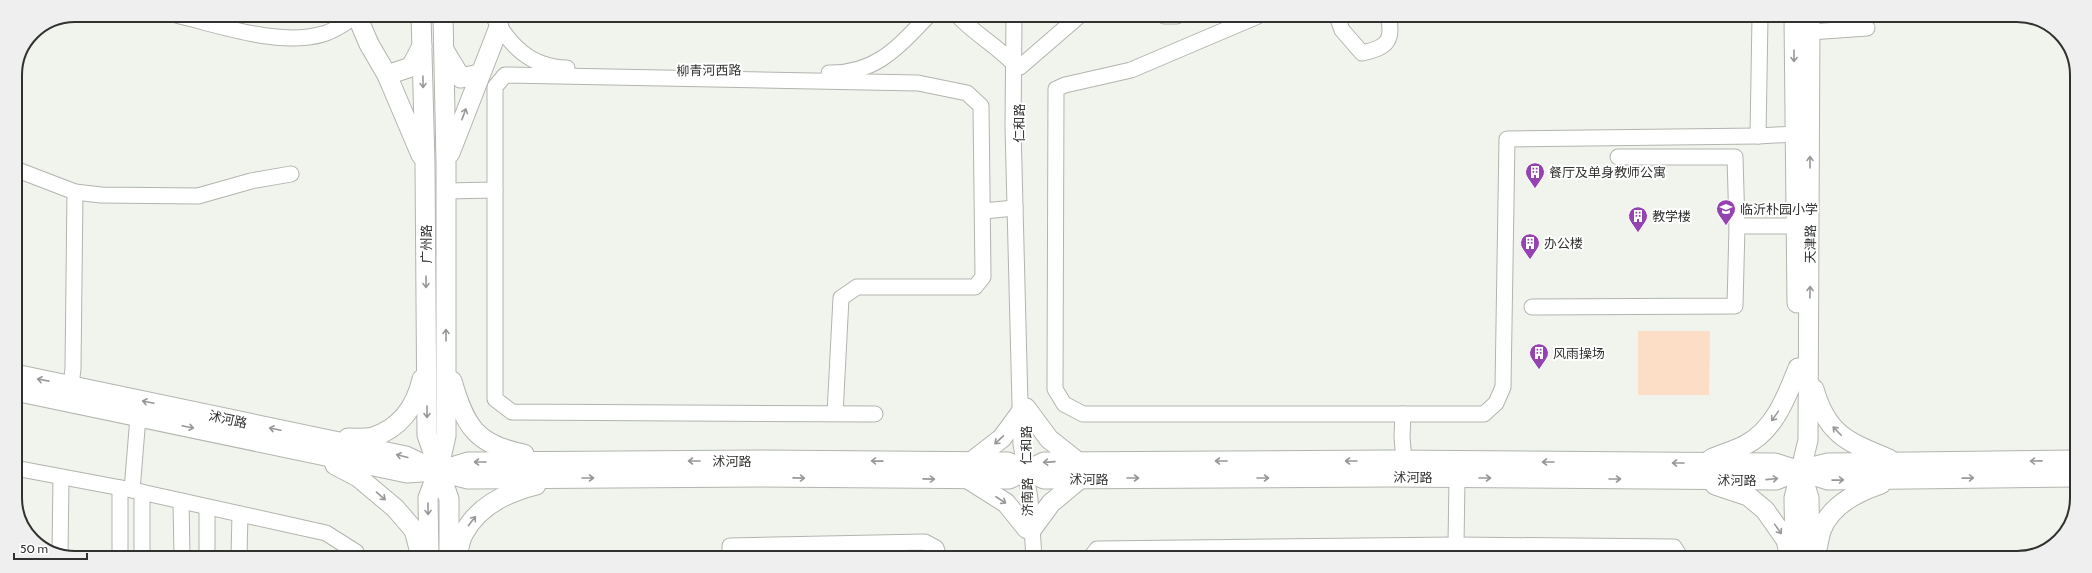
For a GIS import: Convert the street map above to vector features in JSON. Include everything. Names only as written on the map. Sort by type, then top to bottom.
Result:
[{"type":"main road","points":[[360,22],[369,44],[387,75],[425,164]]},
{"type":"main road","name":"广州路","points":[[422,22],[425,164],[427,435],[438,471],[449,499],[450,551]]},
{"type":"main road","name":"广州路","points":[[429,551],[428,498],[438,471],[446,436],[446,163],[443,22]]},
{"type":"main road","points":[[446,163],[479,74],[495,22]]},
{"type":"main road","name":"天津路","points":[[1794,22],[1796,226],[1808,440],[1794,498],[1795,551]]},
{"type":"main road","name":"天津路","points":[[1803,370],[1810,24]]},
{"type":"main road","points":[[387,75],[411,67],[422,45]]},
{"type":"main road","points":[[444,48],[461,78],[479,74]]},
{"type":"main road","points":[[318,447],[372,437],[399,424],[419,393],[426,354]]},
{"type":"main road","points":[[446,361],[460,407],[475,433],[501,450],[561,470]]},
{"type":"main road","points":[[1803,370],[1820,409],[1837,433],[1896,471]]},
{"type":"main road","points":[[1701,471],[1746,445],[1764,432],[1785,402],[1803,370]]},
{"type":"main road","name":"沭河路","points":[[22,375],[71,385],[318,447],[407,473],[438,471],[468,479],[561,470],[969,471],[1009,479],[1044,462],[1079,470],[1457,478],[1701,471]]},
{"type":"main road","name":"沭河路","points":[[22,392],[138,417],[318,447]]},
{"type":"main road","points":[[1023,410],[1079,470],[1030,529],[1006,503],[969,471],[1002,438],[1023,410]]},
{"type":"main road","points":[[318,447],[358,477],[395,508],[414,530],[420,551]]},
{"type":"main road","name":"沭河路","points":[[1079,470],[1404,460],[1701,471],[1776,480],[1800,470],[1828,463],[1896,471],[2070,477]]},
{"type":"main road","name":"沭河路","points":[[1896,471],[2070,460]]},
{"type":"main road","points":[[458,551],[463,533],[480,511],[515,490],[561,470]]},
{"type":"main road","points":[[1800,470],[1809,498],[1810,551]]},
{"type":"main road","points":[[1701,471],[1748,496],[1765,510],[1786,540],[1788,551]]},
{"type":"main road","points":[[1816,551],[1821,530],[1835,509],[1860,490],[1896,471]]},
{"type":"street","points":[[205,22],[256,34],[300,37],[323,34],[344,22]]},
{"type":"street","name":"柳青河西路","points":[[496,22],[510,43],[524,55],[557,67],[655,71],[734,69],[842,73],[872,65],[895,50],[922,22]]},
{"type":"street","points":[[964,22],[1017,66],[1072,22]]},
{"type":"street","name":"仁和路","points":[[1014,22],[1019,127],[1023,410],[1021,444],[1026,471]]},
{"type":"street","name":"仁和路","points":[[1021,22],[1017,66],[1015,208],[1023,410]]},
{"type":"street","points":[[1244,22],[1130,70],[1065,85],[1056,89],[1055,389],[1064,404],[1083,414],[1484,414],[1496,403],[1503,387],[1507,139],[1758,136],[1794,134]]},
{"type":"street","points":[[1339,22],[1342,30],[1362,52],[1380,49],[1389,40],[1390,22]]},
{"type":"street","points":[[1758,136],[1760,22]]},
{"type":"street","points":[[1810,24],[1867,28]]},
{"type":"street","points":[[836,414],[841,298],[858,286],[975,286],[983,277],[981,106],[967,93],[918,83],[505,75],[495,87],[495,399],[512,412],[836,414],[875,414]]},
{"type":"street","points":[[1532,307],[1735,306],[1737,226],[1735,157],[1618,157]]},
{"type":"street","points":[[22,172],[75,192],[101,195],[198,196],[251,181],[291,174]]},
{"type":"street","points":[[446,191],[495,190]]},
{"type":"street","points":[[71,385],[73,369],[75,192]]},
{"type":"street","points":[[983,211],[1015,208]]},
{"type":"street","points":[[1737,226],[1796,226]]},
{"type":"street","points":[[1403,414],[1402,437],[1404,460]]},
{"type":"street","points":[[121,551],[131,490],[138,417]]},
{"type":"street","points":[[22,469],[131,490],[326,533],[354,551]]},
{"type":"street","name":"济南路","points":[[1026,471],[1025,499],[1033,551]]},
{"type":"street","points":[[60,549],[61,477]]},
{"type":"street","points":[[1456,545],[1457,478]]},
{"type":"street","points":[[131,490],[141,551]]},
{"type":"street","points":[[181,501],[182,551]]},
{"type":"street","points":[[207,507],[207,551]]},
{"type":"street","points":[[240,514],[240,551]]},
{"type":"street","name":"济南路","points":[[1030,529],[1030,551]]},
{"type":"street","points":[[730,551],[730,546],[925,542],[936,548],[937,551]]},
{"type":"street","points":[[1096,551],[1097,549],[1456,545],[1674,547],[1677,551]]},
{"type":"shaded area","points":[[1638,331],[1710,331],[1709,395],[1638,395]]},
{"type":"place","name":"餐厅及单身教师公寓","points":[[1535,189]]},
{"type":"place","name":"临沂朴园小学","points":[[1726,226]]},
{"type":"place","name":"教学楼","points":[[1638,233]]},
{"type":"place","name":"办公楼","points":[[1530,260]]},
{"type":"place","name":"风雨操场","points":[[1539,370]]}]
